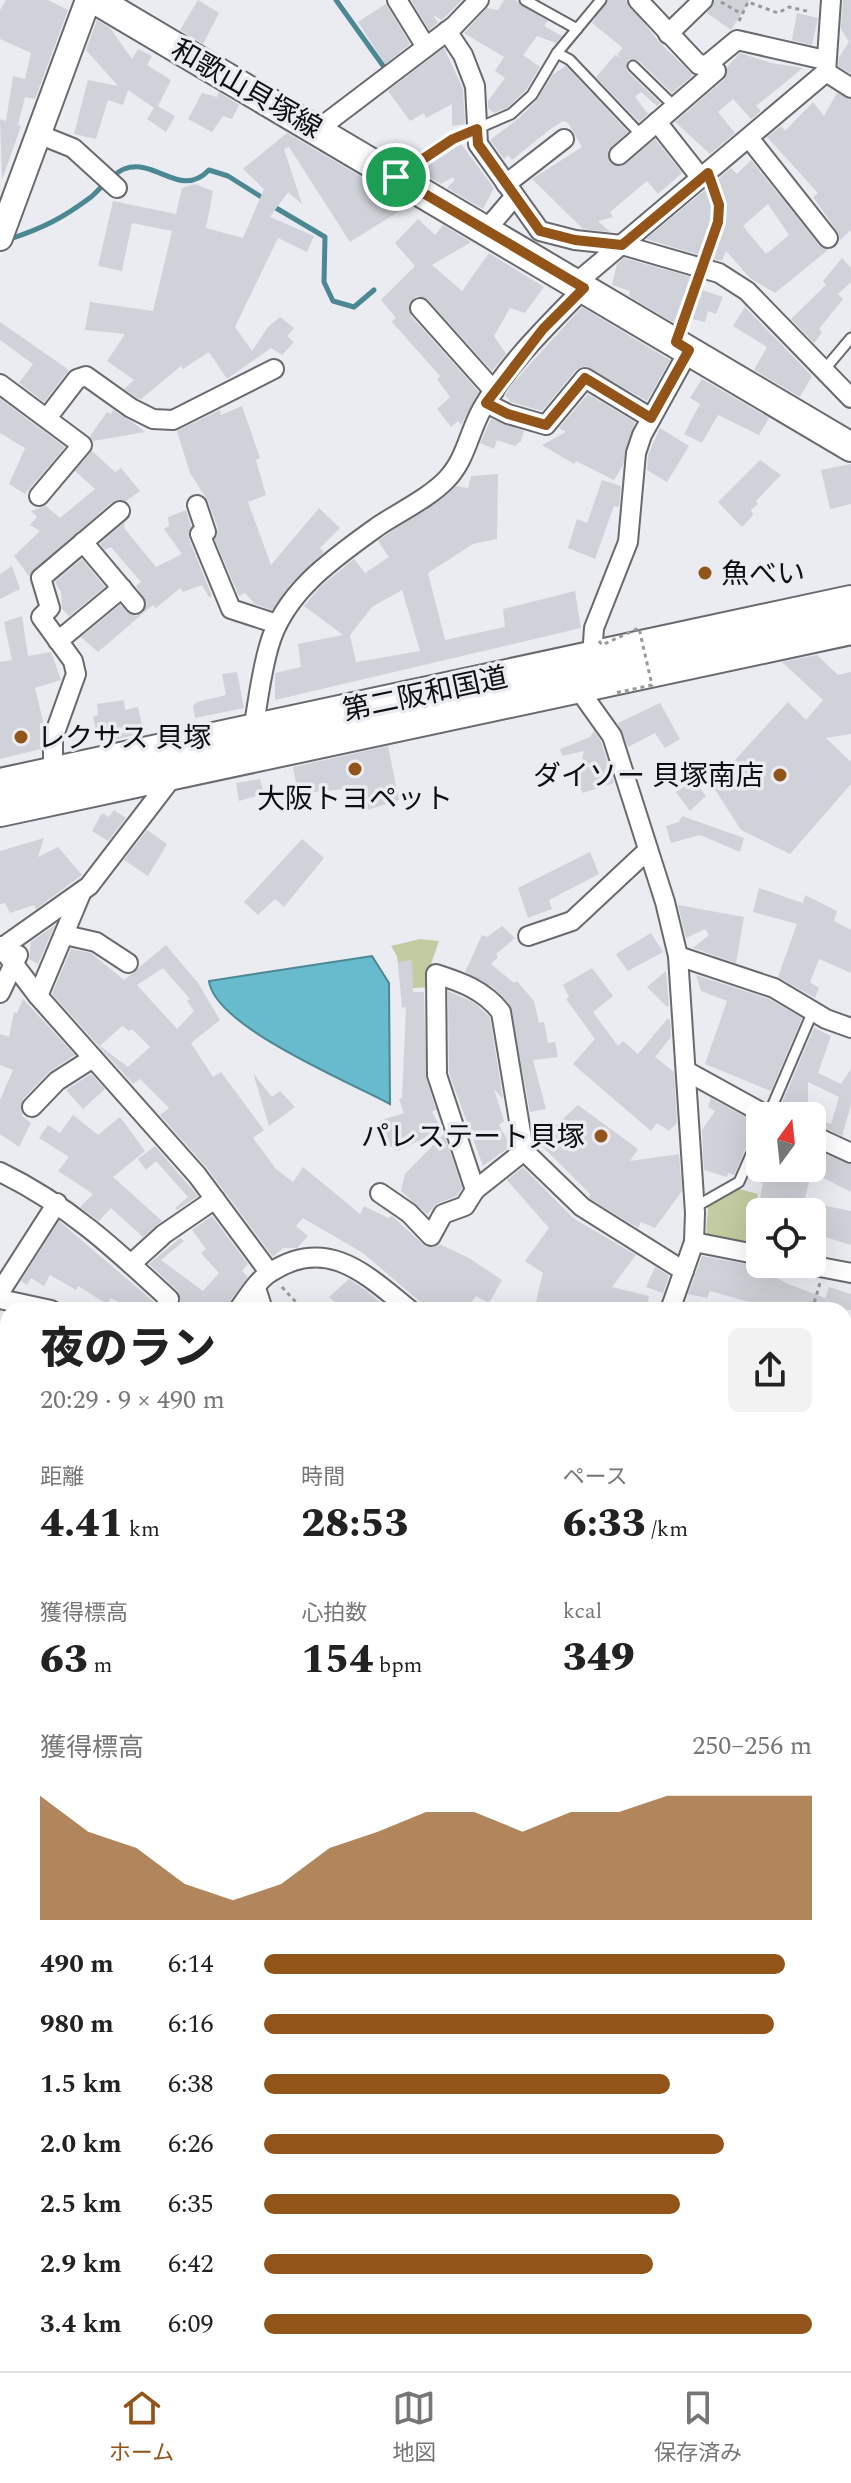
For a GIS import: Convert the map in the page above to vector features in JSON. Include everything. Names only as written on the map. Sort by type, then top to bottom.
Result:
[{"type":"highway","name":"第二阪和国道","points":[[0,785],[253,730],[596,649],[851,602]]},
{"type":"highway","name":"第二阪和国道","points":[[0,810],[851,628]]},
{"type":"main road","name":"和歌山貝塚線","points":[[96,0],[851,447]]},
{"type":"street","points":[[0,237],[88,0]]},
{"type":"street","points":[[397,0],[426,47]]},
{"type":"street","points":[[317,130],[447,31],[479,0]]},
{"type":"street","points":[[638,0],[699,65],[708,64],[734,41],[826,66],[851,88]]},
{"type":"street","points":[[668,34],[703,0]]},
{"type":"street","points":[[253,730],[269,645],[277,624],[320,570],[446,480],[462,459],[490,397],[580,286],[622,245],[749,138],[826,66],[831,8]]},
{"type":"street","points":[[447,31],[463,55],[475,86],[478,144],[540,231],[575,240],[622,245],[719,273],[747,291],[851,398]]},
{"type":"street","points":[[619,155],[716,71],[708,64]]},
{"type":"street","points":[[657,122],[704,176]]},
{"type":"street","points":[[38,134],[73,148],[117,188]]},
{"type":"street","points":[[749,138],[828,238]]},
{"type":"street","points":[[486,230],[511,190],[564,139]]},
{"type":"street","points":[[420,308],[490,397],[508,414],[546,425],[585,378],[651,418]]},
{"type":"street","points":[[596,649],[594,628],[628,542],[636,453],[683,346]]},
{"type":"street","points":[[47,418],[77,379],[86,376],[131,408],[153,419],[173,420],[274,369]]},
{"type":"street","points":[[0,384],[82,445],[39,496]]},
{"type":"street","points":[[197,505],[206,532],[200,534],[231,609],[277,624]]},
{"type":"street","points":[[53,774],[53,738],[76,674],[73,661],[41,617],[50,608],[41,578],[120,511]]},
{"type":"street","points":[[83,542],[135,604]]},
{"type":"street","points":[[58,641],[122,588]]},
{"type":"street","points":[[577,687],[612,736],[678,956],[695,1207],[694,1242],[673,1302]]},
{"type":"street","points":[[175,773],[109,862],[82,891],[1,948],[38,996],[215,1199],[269,1272]]},
{"type":"street","points":[[528,936],[572,921],[648,850]]},
{"type":"street","points":[[38,996],[82,891]]},
{"type":"street","points":[[0,993],[28,930]]},
{"type":"street","points":[[65,935],[96,942],[128,963]]},
{"type":"street","points":[[678,956],[774,988],[813,1011],[851,1028]]},
{"type":"street","points":[[475,1190],[437,1075],[436,974],[469,985],[492,1000],[501,1012],[524,1151],[582,1207],[684,1271]]},
{"type":"street","points":[[32,1107],[57,1081],[93,1058]]},
{"type":"street","points":[[688,1072],[746,1104]]},
{"type":"street","points":[[826,1141],[851,1153]]},
{"type":"street","points":[[380,1193],[409,1213],[431,1236],[443,1214],[465,1206],[475,1190],[524,1151]]},
{"type":"street","points":[[0,1172],[57,1203],[96,1231],[169,1299],[168,1302]]},
{"type":"street","points":[[131,1264],[164,1234],[215,1199]]},
{"type":"street","points":[[0,1292],[57,1203]]},
{"type":"street","points":[[694,1242],[746,1252]]},
{"type":"street","points":[[245,1302],[269,1272],[295,1262],[323,1258],[344,1260],[399,1302]]},
{"type":"street","points":[[826,1268],[851,1273]]},
{"type":"street","points":[[256,1288],[260,1302]]},
{"type":"lane","points":[[525,0],[577,29]]},
{"type":"lane","points":[[396,177],[453,139],[511,114],[532,95],[557,53],[601,0]]},
{"type":"lane","points":[[557,53],[570,60],[642,136]]},
{"type":"lane","points":[[633,66],[675,107]]},
{"type":"lane","points":[[683,346],[700,268],[718,222],[719,205],[704,176]]},
{"type":"lane","points":[[824,370],[851,338]]},
{"type":"lane","points":[[774,1102],[813,1011]]},
{"type":"lane","points":[[695,1207],[739,1182],[746,1166]]},
{"type":"path","points":[[719,0],[742,14]]},
{"type":"path","points":[[734,41],[748,2],[778,13],[789,7],[831,8]]},
{"type":"path","points":[[596,649],[639,628],[652,685],[615,693]]},
{"type":"path","points":[[269,1272],[296,1302]]},
{"type":"path","points":[[814,1302],[821,1278]]},
{"type":"green space","points":[[420,939],[439,941],[430,967],[430,987],[401,989],[397,956],[391,946]]},
{"type":"green space","points":[[735,1188],[758,1194],[757,1198],[746,1198],[746,1247],[706,1237],[708,1206]]},
{"type":"water","points":[[372,956],[389,983],[390,1104],[258,1034],[217,998],[209,981]]},
{"type":"building","points":[[6,0],[48,0],[68,10],[35,99],[25,97],[18,125],[21,126],[2,180],[0,119],[6,121],[13,76],[25,79],[31,53],[0,39],[0,10]]},
{"type":"building","points":[[198,0],[219,13],[203,44],[180,30]]},
{"type":"building","points":[[411,0],[462,0],[442,20],[433,15],[438,23],[429,30]]},
{"type":"building","points":[[504,0],[515,0],[548,21],[544,26],[562,36],[556,43],[537,36],[523,55],[540,67],[526,90],[507,108],[494,113],[488,108],[488,101],[505,78],[495,71],[504,57],[464,33],[487,8],[498,10]]},
{"type":"building","points":[[608,0],[626,0],[659,42],[693,75],[672,93],[638,60],[628,60],[627,71],[660,103],[657,106],[641,92],[635,97],[648,114],[639,122],[596,77],[615,55],[621,58],[617,54],[623,48],[592,23]]},
{"type":"building","points":[[715,0],[750,0],[731,30],[707,13]]},
{"type":"building","points":[[843,0],[851,0],[851,74],[838,66],[839,57],[849,42],[841,29]]},
{"type":"building","points":[[386,4],[410,44],[385,64],[358,22]]},
{"type":"building","points":[[797,13],[818,18],[812,45],[792,40]]},
{"type":"building","points":[[97,20],[110,28],[132,59],[138,49],[152,56],[147,65],[171,80],[158,106],[175,116],[166,132],[147,119],[154,108],[128,90],[123,105],[108,100],[96,139],[74,134],[88,80],[118,86],[86,50]]},
{"type":"building","points":[[444,48],[463,89],[465,124],[452,126],[452,104],[426,118],[424,113],[410,121],[388,91]]},
{"type":"building","points":[[740,53],[771,63],[803,68],[756,106],[761,111],[751,119],[733,99],[718,112],[735,133],[710,154],[675,122],[724,80],[727,67]]},
{"type":"building","points":[[566,66],[628,132],[608,150],[611,163],[626,164],[655,139],[682,173],[658,194],[647,181],[610,212],[613,217],[598,221],[610,232],[583,229],[532,179],[582,147],[568,123],[563,121],[549,130],[512,160],[508,155],[504,159],[490,140],[518,119],[538,99],[552,75]]},
{"type":"building","points":[[219,92],[239,105],[232,119],[223,116],[212,132],[188,119],[202,93],[217,97]]},
{"type":"building","points":[[837,93],[851,100],[851,230],[840,240],[813,197],[818,193],[767,137],[781,126],[785,131],[813,102],[824,116]]},
{"type":"building","points":[[287,133],[402,201],[406,207],[350,242],[289,147],[284,149],[302,204],[288,192],[270,217],[314,236],[307,252],[278,238],[235,327],[252,351],[268,327],[280,317],[294,328],[287,336],[294,342],[282,355],[271,348],[227,379],[209,352],[183,369],[181,366],[141,399],[137,398],[124,389],[134,380],[107,361],[125,334],[85,330],[90,302],[153,311],[172,231],[132,223],[122,271],[98,266],[113,201],[176,214],[182,188],[195,184],[213,191],[206,228],[243,238],[264,189],[243,169]]},
{"type":"building","points":[[461,144],[494,188],[483,209],[447,188],[455,180],[453,177],[441,184],[424,174],[430,164]]},
{"type":"building","points":[[751,160],[819,245],[828,250],[775,293],[750,278],[726,251],[722,261],[713,259],[725,222],[726,203],[718,179],[731,168],[737,174]],"holes":[[[768,204],[789,235],[766,254],[743,226]]]},
{"type":"building","points":[[706,189],[711,220],[699,255],[646,239]]},
{"type":"building","points":[[418,219],[435,235],[443,225],[471,242],[432,265],[462,291],[489,253],[544,287],[525,313],[510,308],[494,336],[506,354],[492,371],[428,300],[417,296],[409,304],[411,316],[479,392],[461,425],[458,421],[451,427],[437,409],[450,397],[437,379],[440,376],[392,322],[396,318],[381,300],[415,266],[395,243]]},
{"type":"building","points":[[624,258],[691,277],[674,323],[629,296],[630,291],[612,285],[617,264]]},
{"type":"building","points":[[842,258],[851,268],[851,282],[838,294],[843,299],[819,329],[822,333],[814,343],[791,319],[826,285],[823,281]]},
{"type":"building","points":[[702,290],[723,297],[716,314],[708,311],[705,322],[692,319]]},
{"type":"building","points":[[582,307],[670,360],[647,401],[585,366],[576,370],[542,411],[511,402],[505,395],[513,383]]},
{"type":"building","points":[[745,307],[812,376],[800,397],[754,370],[767,347],[733,326]]},
{"type":"building","points":[[0,322],[69,370],[44,402],[19,383],[33,364],[0,340]]},
{"type":"building","points":[[702,379],[769,418],[759,435],[718,415],[702,443],[684,434],[700,404],[690,398]]},
{"type":"building","points":[[588,394],[635,422],[623,465],[614,480],[576,461],[574,464],[542,445],[566,432],[559,428]]},
{"type":"building","points":[[0,399],[65,447],[25,494],[9,484],[25,448],[0,433]]},
{"type":"building","points":[[242,406],[260,458],[256,460],[266,495],[248,502],[271,565],[319,508],[340,528],[320,548],[324,552],[290,585],[272,610],[255,604],[245,593],[239,596],[215,540],[218,529],[208,501],[190,473],[177,431],[220,410],[221,415]]},
{"type":"building","points":[[113,410],[145,432],[93,441],[90,436],[107,412],[111,414]]},
{"type":"building","points":[[491,419],[524,431],[521,441],[515,446],[497,440],[494,449],[480,443]]},
{"type":"building","points":[[660,428],[689,446],[667,482],[647,470],[648,455]]},
{"type":"building","points":[[92,451],[115,472],[121,468],[140,491],[126,501],[112,502],[29,576],[14,556],[40,531],[30,525],[37,517],[31,511],[46,506],[60,518],[95,489],[75,471]]},
{"type":"building","points":[[760,460],[781,475],[756,501],[758,504],[751,510],[753,515],[742,527],[718,502]]},
{"type":"building","points":[[851,464],[851,504],[830,509],[821,470]]},
{"type":"building","points":[[498,474],[497,539],[473,544],[428,573],[445,640],[505,627],[503,609],[575,591],[581,628],[275,700],[275,673],[301,667],[298,644],[343,635],[304,606],[321,586],[354,559],[365,573],[389,557],[378,541],[456,486],[468,488],[471,476]],"holes":[[[402,590],[420,651],[356,662],[350,635],[372,607]]]},
{"type":"building","points":[[602,480],[621,486],[619,507],[614,506],[595,559],[568,548],[577,519],[587,523]]},
{"type":"building","points":[[186,510],[191,526],[189,539],[212,596],[209,597],[202,585],[183,592],[180,588],[156,608],[153,605],[98,652],[81,637],[120,605],[136,616],[143,613],[147,603],[136,586],[141,582],[111,547],[105,550],[100,544],[125,522],[124,528],[156,567],[182,554],[164,529],[169,526],[168,517]]},
{"type":"building","points":[[82,559],[105,587],[69,616],[62,609],[61,592],[55,582]]},
{"type":"building","points":[[12,566],[20,589],[0,599],[0,574]]},
{"type":"building","points":[[22,616],[28,656],[51,652],[61,680],[35,688],[44,725],[41,749],[0,759],[0,662],[12,660],[4,622]]},
{"type":"building","points":[[817,655],[838,675],[851,672],[851,734],[826,738],[851,762],[851,784],[790,854],[741,830],[712,785],[788,702],[806,720],[823,700],[782,662]]},
{"type":"building","points":[[237,672],[244,708],[195,718],[193,706],[197,702],[226,695],[222,674]]},
{"type":"building","points":[[124,700],[125,710],[138,707],[144,733],[99,743],[93,717],[98,715],[97,704]]},
{"type":"building","points":[[660,703],[680,739],[665,748],[655,733],[628,747],[618,723]]},
{"type":"building","points":[[594,731],[601,741],[614,783],[583,793],[577,783],[584,751],[562,756],[560,749],[590,737]]},
{"type":"building","points":[[388,746],[399,800],[367,810],[361,787],[298,794],[293,767]]},
{"type":"building","points":[[260,779],[264,794],[239,801],[236,783]]},
{"type":"building","points":[[694,780],[706,796],[690,811],[676,792]]},
{"type":"building","points":[[114,810],[126,818],[108,841],[92,831],[102,813],[109,817]]},
{"type":"building","points":[[682,816],[744,838],[740,852],[700,835],[671,843],[666,826],[679,822]]},
{"type":"building","points":[[147,830],[167,844],[148,876],[124,860]]},
{"type":"building","points":[[44,838],[38,857],[58,847],[82,875],[36,909],[34,905],[10,913],[5,903],[0,904],[0,851]]},
{"type":"building","points":[[302,839],[324,858],[284,907],[275,899],[258,915],[244,902]]},
{"type":"building","points":[[590,852],[599,874],[549,900],[552,909],[528,918],[518,888]]},
{"type":"building","points":[[759,888],[803,903],[805,895],[837,911],[834,921],[851,930],[851,973],[819,959],[810,982],[819,988],[815,998],[778,977],[797,924],[753,912]]},
{"type":"building","points":[[678,905],[744,917],[736,963],[693,948],[709,935],[705,929],[686,938]]},
{"type":"building","points":[[55,925],[38,964],[29,959],[31,942]]},
{"type":"building","points":[[502,926],[515,938],[496,954],[498,957],[491,964],[514,983],[517,981],[534,1001],[539,1023],[544,1022],[548,1043],[555,1042],[558,1057],[533,1060],[546,1109],[530,1112],[510,1005],[494,988],[465,972],[482,935],[487,937]]},
{"type":"building","points":[[651,933],[663,952],[628,971],[616,954]]},
{"type":"building","points":[[166,945],[198,983],[220,1020],[191,1043],[213,1077],[221,1072],[264,1130],[253,1138],[276,1169],[293,1182],[303,1167],[360,1214],[364,1206],[388,1218],[392,1216],[426,1247],[439,1244],[469,1258],[502,1280],[490,1302],[476,1296],[472,1302],[421,1302],[363,1253],[303,1218],[296,1226],[308,1236],[297,1248],[283,1248],[273,1257],[207,1168],[160,1115],[169,1108],[140,1079],[133,1084],[52,994],[71,949],[91,953],[124,980]],"holes":[[[163,968],[190,999],[187,1001],[194,1011],[177,1029],[137,985]],[[122,1026],[129,1031],[132,1029],[150,1047],[128,1067],[100,1046]]]},
{"type":"building","points":[[412,960],[413,992],[424,992],[426,1078],[436,1110],[432,1112],[442,1130],[397,1151],[386,1143],[379,1121],[404,1113],[399,1099],[402,1098],[406,1007],[402,1008],[398,962]]},
{"type":"building","points":[[592,968],[613,996],[593,1012],[618,1046],[623,1041],[638,1054],[668,1018],[670,1020],[671,1037],[655,1057],[674,1072],[677,1123],[669,1131],[657,1123],[651,1131],[573,1064],[595,1039],[566,999],[569,997],[563,985]]},
{"type":"building","points":[[666,971],[669,1005],[667,1007],[647,987]]},
{"type":"building","points":[[696,975],[769,999],[802,1018],[771,1091],[705,1064],[727,1001],[701,991]]},
{"type":"building","points":[[448,991],[473,1002],[490,1017],[503,1099],[494,1089],[504,1121],[499,1125],[511,1146],[483,1166],[449,1073]]},
{"type":"building","points":[[23,999],[75,1055],[49,1072],[23,1099],[22,1116],[31,1123],[19,1147],[0,1134],[0,1100],[13,1070],[0,1065],[0,1034],[9,1037],[14,1012],[17,1013]]},
{"type":"building","points":[[814,1028],[831,1036],[818,1073],[841,1084],[851,1069],[851,1105],[842,1136],[826,1129],[826,1122],[831,1124],[839,1097],[808,1082],[808,1102],[782,1102]]},
{"type":"building","points":[[253,1073],[272,1097],[280,1091],[295,1107],[269,1126]]},
{"type":"building","points":[[91,1074],[105,1089],[83,1109],[66,1090]]},
{"type":"building","points":[[711,1098],[746,1117],[746,1147],[734,1175],[728,1173],[727,1177],[704,1170],[702,1130],[715,1111],[708,1107]]},
{"type":"building","points":[[578,1105],[638,1149],[630,1161],[679,1154],[682,1191],[655,1228],[641,1222],[638,1228],[589,1198],[590,1194],[542,1146],[540,1140]]},
{"type":"building","points":[[73,1115],[98,1135],[120,1117],[145,1151],[113,1177],[162,1221],[143,1237],[111,1208],[99,1221],[80,1207],[93,1194],[58,1171],[69,1157],[39,1138],[48,1125],[60,1133]]},
{"type":"building","points":[[444,1134],[462,1188],[457,1196],[438,1203],[427,1214],[401,1191],[405,1174]]},
{"type":"building","points":[[155,1146],[198,1196],[177,1210],[175,1208],[188,1197],[156,1161],[146,1170],[138,1159]]},
{"type":"building","points":[[826,1154],[851,1165],[851,1192],[826,1179]]},
{"type":"building","points":[[523,1167],[573,1218],[636,1255],[612,1287],[649,1296],[648,1302],[536,1302],[543,1273],[525,1261],[549,1228],[507,1180]]},
{"type":"building","points":[[760,1182],[809,1182],[805,1198],[760,1198],[763,1183]]},
{"type":"building","points":[[826,1206],[851,1211],[851,1245],[826,1237]]},
{"type":"building","points":[[212,1216],[248,1264],[242,1271],[248,1277],[229,1302],[180,1302],[178,1291],[149,1264],[180,1238],[184,1241],[161,1260],[203,1291],[219,1273],[201,1253],[206,1249],[192,1230]]},
{"type":"building","points":[[59,1221],[154,1302],[118,1302],[111,1298],[104,1302],[78,1286],[76,1290],[50,1275],[44,1286],[31,1278],[27,1285],[21,1281]]},
{"type":"building","points":[[702,1256],[746,1264],[746,1278],[777,1278],[825,1298],[829,1287],[851,1294],[851,1302],[749,1302],[710,1291],[707,1298],[688,1294]]},
{"type":"building","points":[[655,1267],[669,1276],[663,1293],[646,1287]]},
{"type":"building","points":[[349,1279],[379,1302],[334,1302],[329,1297]]},
{"type":"waterway","points":[[336,0],[384,67]]},
{"type":"waterway","points":[[10,239],[62,217],[120,171],[136,167],[188,181],[209,170],[228,176],[263,198]]},
{"type":"waterway","points":[[271,205],[325,237],[324,282],[333,301],[354,307],[374,290]]},
{"type":"place","name":"魚べい","points":[[705,573]]},
{"type":"place","name":"レクサス 貝塚","points":[[21,737]]},
{"type":"place","name":"大阪トヨペット","points":[[355,769]]},
{"type":"place","name":"ダイソー 貝塚南店","points":[[780,775]]},
{"type":"place","name":"パレステート貝塚","points":[[601,1136]]},
{"type":"route","points":[[477,129],[478,144],[540,231],[575,240],[622,245],[708,173],[719,205],[718,222],[676,342],[689,350],[651,418],[585,378],[546,425],[508,414],[486,403],[543,329],[584,288],[396,177],[453,139],[477,129]]}]
